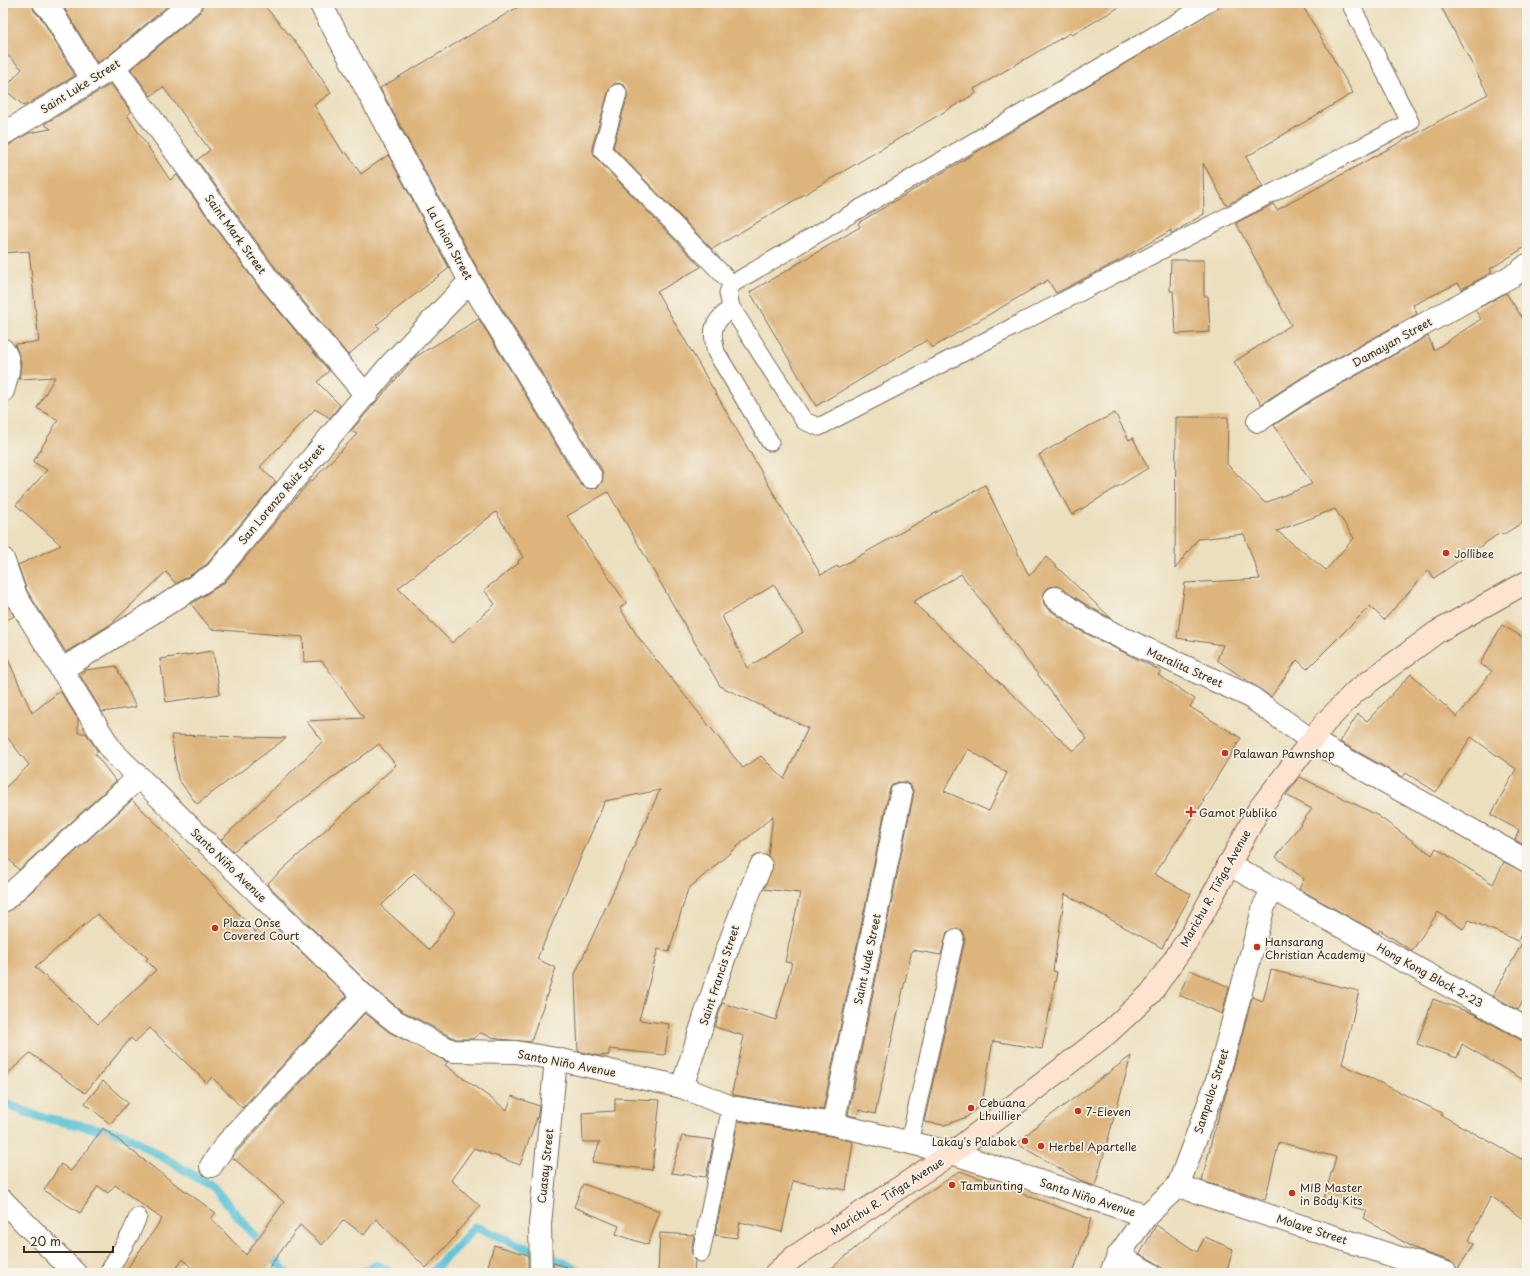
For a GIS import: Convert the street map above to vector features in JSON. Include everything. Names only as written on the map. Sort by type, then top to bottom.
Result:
[{"type":"main road","name":"Marichu R. Tiñga Avenue","points":[[776,1273],[794,1257],[952,1153],[1058,1073],[1108,1033],[1151,993],[1193,932],[1228,864],[1259,809],[1325,723],[1355,692],[1438,632],[1527,582]]},
{"type":"street","points":[[44,3],[52,12],[92,79]]},
{"type":"street","name":"Saint Luke Street","points":[[3,134],[114,67],[192,3]]},
{"type":"street","name":"La Union Street","points":[[320,3],[470,281],[591,477]]},
{"type":"street","name":"Saint Mark Street","points":[[114,67],[268,279],[366,395]]},
{"type":"street","name":"Damayan Street","points":[[1258,421],[1310,387],[1517,273],[1527,265]]},
{"type":"street","name":"San Lorenzo Ruiz Street","points":[[61,670],[215,574],[390,365],[470,281]]},
{"type":"street","points":[[3,350],[7,356],[9,366],[3,391]]},
{"type":"street","name":"Santo Niño Avenue","points":[[3,559],[16,596],[112,751],[364,996],[395,1021],[452,1051],[516,1052],[556,1059],[682,1087],[731,1107],[833,1124],[952,1153],[1146,1216]]},
{"type":"street","name":"Maralita Street","points":[[1055,598],[1083,618],[1118,636],[1249,696],[1311,740],[1527,861]]},
{"type":"street","points":[[3,901],[138,777]]},
{"type":"street","name":"Saint Jude Street","points":[[833,1124],[901,794]]},
{"type":"street","name":"Hong Kong Block 2-23","points":[[1228,864],[1527,1029]]},
{"type":"street","name":"Saint Francis Street","points":[[682,1087],[731,936],[742,906],[761,866]]},
{"type":"street","name":"Sampaloc Street","points":[[1114,1265],[1146,1216],[1178,1186],[1216,1084],[1264,906],[1273,889]]},
{"type":"street","points":[[211,1166],[226,1144],[364,996]]},
{"type":"street","name":"Cuasay Street","points":[[540,1269],[540,1224],[556,1059]]},
{"type":"street","name":"Molave Street","points":[[1178,1186],[1446,1273]]},
{"type":"street","points":[[3,1200],[75,1273]]},
{"type":"street","points":[[1114,1265],[1149,1273]]},
{"type":"lane","points":[[1209,3],[732,284],[728,293],[731,307],[804,421],[819,428],[1410,122],[1350,3]]},
{"type":"lane","points":[[618,93],[602,150],[732,284]]},
{"type":"lane","points":[[731,307],[715,323],[712,336],[716,352],[770,442]]},
{"type":"lane","points":[[910,1143],[955,938]]},
{"type":"lane","points":[[701,1253],[731,1107]]},
{"type":"lane","points":[[108,1273],[131,1233],[138,1217]]},
{"type":"building","points":[[3,3],[32,3],[34,11],[42,19],[75,76],[24,106],[4,89],[22,69],[3,51]]},
{"type":"building","points":[[61,3],[171,3],[107,57],[97,63]]},
{"type":"building","points":[[203,3],[262,3],[304,52],[331,93],[314,105],[344,154],[346,152],[361,174],[388,155],[449,268],[376,325],[380,328],[348,355],[278,271],[197,160],[210,150],[163,87],[151,96],[131,69],[199,13]]},
{"type":"building","points":[[525,3],[1126,3],[1072,35],[1070,33],[974,89],[976,93],[712,249],[613,147],[628,95],[625,86],[621,84],[615,83],[609,90],[592,147],[595,157],[701,267],[657,292],[821,575],[837,566],[838,568],[985,485],[1029,576],[1046,557],[1112,619],[1057,586],[1049,587],[1045,591],[1043,597],[1044,604],[1047,608],[1077,629],[1161,671],[1158,675],[1195,699],[1190,707],[1241,738],[1203,800],[1204,801],[1154,874],[1191,894],[1162,948],[1065,894],[1053,971],[1057,972],[1042,1049],[993,1041],[982,1103],[967,1117],[945,1125],[924,1122],[965,940],[962,931],[957,928],[947,932],[941,955],[912,950],[875,1114],[859,1110],[857,1117],[848,1115],[913,797],[913,790],[910,785],[904,782],[897,782],[891,786],[889,791],[823,1110],[734,1095],[732,1092],[744,1036],[715,1027],[722,1003],[776,1020],[792,963],[785,962],[800,893],[764,889],[773,865],[768,856],[773,816],[688,889],[669,952],[658,949],[639,1020],[669,1024],[665,1055],[609,1049],[609,1055],[599,1056],[578,1051],[575,980],[575,974],[660,790],[605,801],[537,959],[556,968],[531,1042],[498,1039],[480,1033],[473,1039],[456,1039],[402,1011],[372,987],[267,884],[396,765],[379,744],[233,851],[221,840],[323,741],[306,721],[364,718],[322,661],[304,662],[303,637],[211,629],[191,604],[225,582],[311,480],[312,481],[357,434],[351,431],[415,357],[479,319],[580,484],[585,488],[592,489],[598,487],[602,483],[602,470],[481,275],[380,88]],"holes":[[[608,492],[720,686],[808,728],[784,779],[761,756],[743,768],[638,637],[620,608],[626,603],[567,516]],[[496,512],[523,557],[518,561],[519,563],[484,590],[495,604],[452,643],[398,588]],[[961,574],[1087,739],[1073,751],[913,602]],[[774,585],[803,632],[747,668],[722,616]],[[968,749],[1007,773],[989,811],[944,791]],[[414,873],[455,912],[430,950],[381,906]]]},
{"type":"building","points":[[1226,3],[1301,3],[1353,93],[1246,157],[1263,187],[1226,205],[1203,163],[1204,214],[1171,234],[1171,230],[1120,260],[1056,293],[1048,280],[932,348],[927,340],[816,406],[750,292],[860,227],[858,223]]},
{"type":"building","points":[[1439,3],[1527,3],[1527,246],[1490,269],[1492,272],[1462,289],[1458,283],[1413,305],[1417,314],[1304,376],[1261,404],[1234,362],[1291,325],[1236,223],[1273,204],[1277,210],[1488,94]]},
{"type":"building","points":[[111,84],[131,112],[127,115],[170,180],[177,175],[258,286],[329,371],[317,382],[340,405],[330,418],[315,409],[260,467],[276,482],[207,564],[176,584],[166,572],[111,624],[66,652],[27,591],[18,565],[61,545],[16,505],[47,470],[33,462],[58,420],[37,408],[55,377],[19,379],[21,363],[15,344],[39,342],[29,251],[3,253],[3,146],[9,145],[29,133],[51,129],[44,124]]},
{"type":"building","points":[[1171,260],[1204,260],[1204,296],[1208,296],[1210,332],[1176,334],[1173,291],[1170,291]]},
{"type":"building","points":[[1506,293],[1527,325],[1527,520],[1502,535],[1500,533],[1434,578],[1429,570],[1384,620],[1370,606],[1307,669],[1297,660],[1271,697],[1217,660],[1223,645],[1177,638],[1185,583],[1260,579],[1244,534],[1198,539],[1175,569],[1176,417],[1228,417],[1227,464],[1265,503],[1312,484],[1274,425],[1316,398],[1428,336],[1434,350],[1481,319],[1475,310]],"holes":[[[1335,509],[1354,538],[1326,570],[1277,531]]]},
{"type":"building","points":[[1115,413],[1129,440],[1133,438],[1148,468],[1072,515],[1039,455],[1087,427]]},
{"type":"building","points":[[3,597],[14,616],[3,622]]},
{"type":"building","points":[[1502,625],[1527,640],[1527,847],[1515,840],[1519,830],[1491,815],[1516,769],[1471,737],[1436,792],[1406,773],[1403,777],[1340,742],[1358,714],[1367,721],[1411,674],[1457,717],[1492,671],[1480,664]]},
{"type":"building","points":[[3,648],[32,713],[60,691],[78,719],[78,733],[86,733],[98,752],[95,754],[116,781],[19,870],[3,853],[3,790],[29,765],[3,732]]},
{"type":"building","points":[[213,651],[220,694],[166,702],[160,659]]},
{"type":"building","points":[[116,666],[136,707],[102,712],[80,675],[85,670]]},
{"type":"building","points":[[171,735],[286,738],[197,804],[178,779]]},
{"type":"building","points":[[1300,777],[1377,815],[1432,855],[1436,848],[1493,884],[1504,862],[1527,873],[1527,920],[1518,941],[1469,920],[1463,929],[1438,912],[1412,951],[1380,930],[1378,933],[1299,889],[1304,879],[1276,857],[1312,809],[1286,795]]},
{"type":"building","points":[[132,800],[160,827],[255,932],[269,921],[347,996],[242,1108],[212,1077],[207,1083],[150,1028],[135,1042],[131,1038],[85,1093],[30,1053],[3,1078],[3,913],[11,910]],"holes":[[[97,914],[148,958],[146,960],[156,970],[98,1024],[35,967]]]},
{"type":"building","points":[[1527,934],[1527,994],[1518,1010],[1493,996]]},
{"type":"building","points":[[1190,970],[1229,987],[1222,1014],[1179,995]]},
{"type":"building","points":[[1271,970],[1359,991],[1342,1064],[1442,1113],[1441,1115],[1527,1162],[1527,1222],[1491,1196],[1469,1240],[1474,1244],[1458,1269],[1450,1261],[1419,1251],[1363,1218],[1367,1211],[1324,1198],[1336,1157],[1279,1142],[1265,1200],[1202,1181],[1213,1135],[1228,1087],[1252,997],[1263,1001]]},
{"type":"building","points":[[1433,999],[1474,1014],[1521,1040],[1527,1041],[1527,1082],[1462,1044],[1457,1058],[1417,1044]]},
{"type":"building","points":[[365,1013],[389,1032],[448,1062],[445,1065],[507,1110],[512,1096],[539,1106],[538,1115],[520,1165],[474,1148],[451,1180],[480,1206],[456,1233],[458,1234],[426,1268],[376,1219],[364,1235],[344,1220],[322,1245],[300,1225],[265,1273],[196,1273],[183,1259],[173,1273],[124,1273],[162,1219],[115,1185],[108,1193],[98,1186],[80,1213],[44,1190],[61,1164],[71,1171],[103,1128],[163,1175],[216,1213],[211,1218],[246,1255],[284,1202],[232,1157]]},
{"type":"building","points":[[1131,1056],[1095,1186],[1085,1183],[1017,1144],[1035,1127]]},
{"type":"building","points":[[103,1081],[128,1103],[110,1124],[85,1103]]},
{"type":"building","points":[[615,1098],[660,1100],[652,1170],[592,1162],[600,1142],[583,1142],[582,1113],[615,1111]]},
{"type":"building","points":[[738,1121],[830,1136],[853,1142],[846,1190],[793,1181],[782,1232],[740,1222],[737,1238],[715,1235]]},
{"type":"building","points":[[682,1136],[714,1140],[706,1177],[671,1173]]},
{"type":"building","points":[[960,1171],[1091,1219],[1073,1273],[826,1273],[894,1215]]},
{"type":"building","points":[[583,1184],[660,1211],[648,1245],[616,1234],[619,1226],[574,1207]]},
{"type":"building","points":[[1156,1225],[1197,1252],[1205,1237],[1233,1249],[1227,1271],[1230,1273],[1168,1273],[1155,1262],[1140,1254]]},
{"type":"building","points":[[660,1233],[694,1235],[691,1251],[695,1261],[694,1273],[658,1273]]},
{"type":"building","points":[[494,1245],[528,1255],[528,1273],[486,1273]]},
{"type":"building","points":[[553,1263],[567,1267],[566,1273],[553,1273]]},
{"type":"waterway","points":[[3,1103],[36,1116],[126,1135],[213,1187],[286,1273]]},
{"type":"waterway","points":[[431,1273],[475,1227],[560,1261],[582,1273]]},
{"type":"waterway","points":[[362,1273],[377,1265],[391,1273]]},
{"type":"place","name":"Jollibee","points":[[1446,553]]},
{"type":"place","name":"Palawan Pawnshop","points":[[1225,753]]},
{"type":"place","name":"Gamot Publiko","points":[[1191,812]]},
{"type":"place","name":"Plaza Onse Covered Court","points":[[215,928]]},
{"type":"place","name":"Hansarang Christian Academy","points":[[1257,947]]},
{"type":"place","name":"Cebuana Lhuillier","points":[[971,1108]]},
{"type":"place","name":"7-Eleven","points":[[1078,1111]]},
{"type":"place","name":"Lakay's Palabok","points":[[1025,1141]]},
{"type":"place","name":"Herbel Apartelle","points":[[1041,1146]]},
{"type":"place","name":"Tambunting","points":[[952,1185]]},
{"type":"place","name":"MIB Master in Body Kits","points":[[1292,1193]]}]
